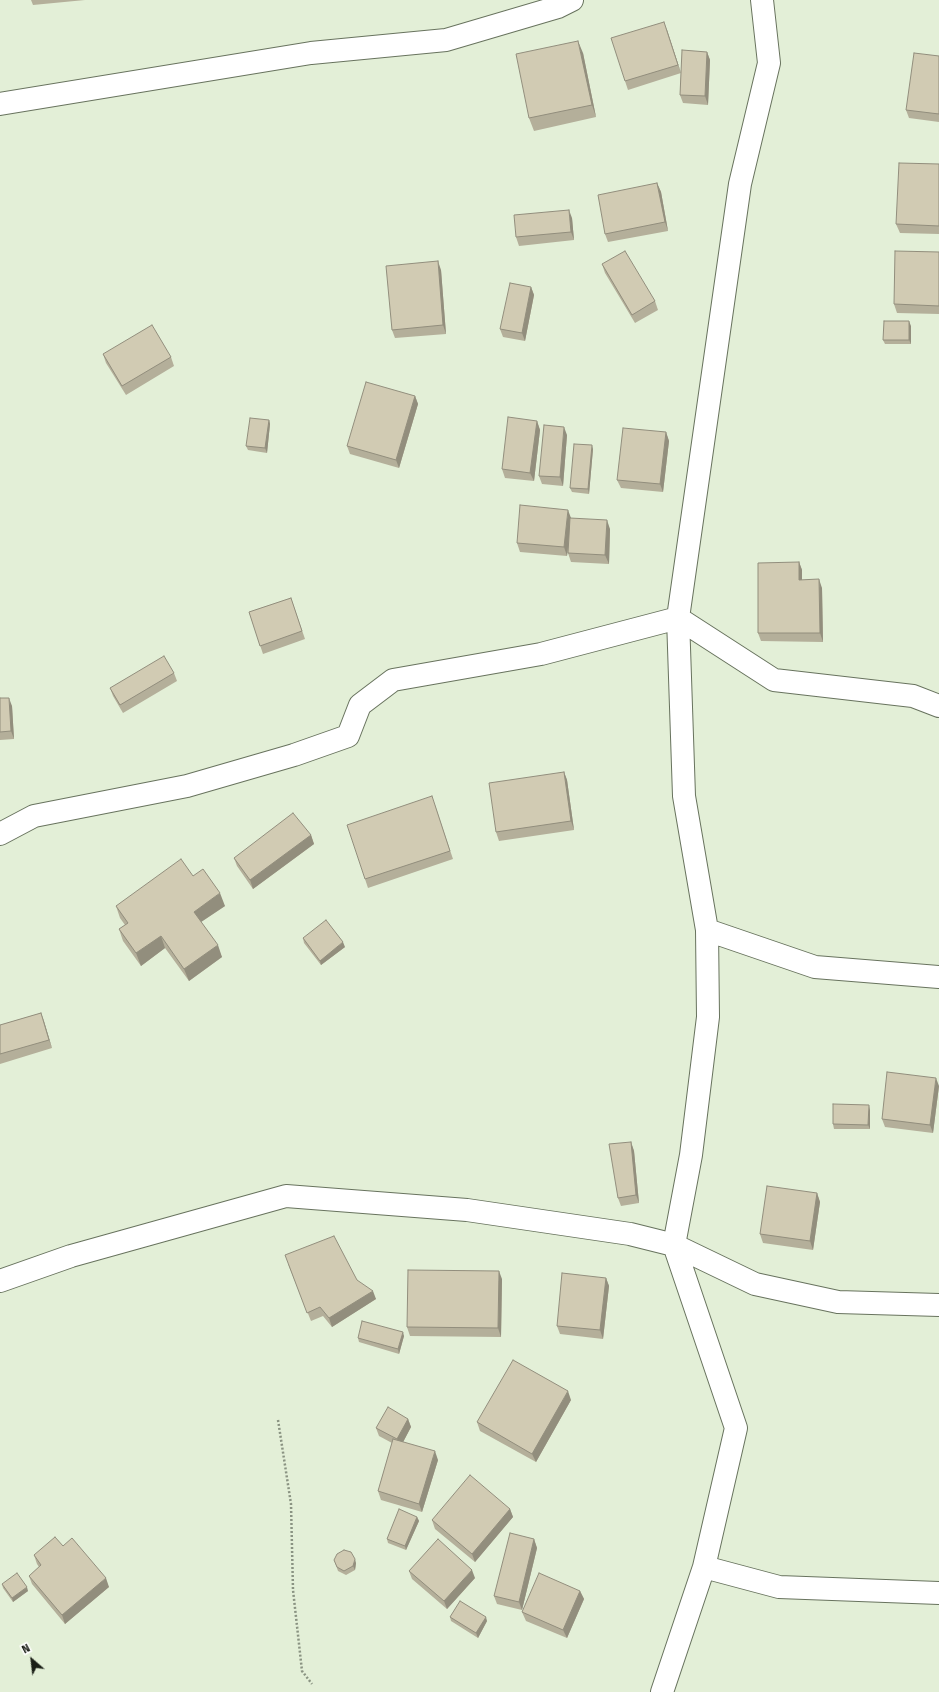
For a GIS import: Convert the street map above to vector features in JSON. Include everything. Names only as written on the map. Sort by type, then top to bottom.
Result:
[{"type":"street","points":[[0,104],[311,53],[446,40],[558,7],[572,0]]},
{"type":"street","points":[[662,1692],[704,1567],[736,1428],[674,1244],[691,1155],[708,1017],[707,930],[684,796],[678,618],[740,184],[769,63],[762,0]]},
{"type":"street","points":[[0,834],[34,816],[187,786],[294,755],[348,736],[360,706],[393,680],[542,654],[678,618],[774,680],[913,696],[939,706]]},
{"type":"street","points":[[707,930],[815,967],[939,977]]},
{"type":"street","points":[[0,1281],[71,1256],[286,1196],[467,1210],[630,1234],[674,1244],[755,1284],[838,1302],[939,1305]]},
{"type":"street","points":[[704,1567],[780,1587],[939,1593]]},
{"type":"path","points":[[278,1420],[291,1504],[293,1590],[302,1671],[312,1684]]},
{"type":"building","points":[[664,22],[678,65],[625,81],[611,38]]},
{"type":"building","points":[[578,41],[592,105],[529,118],[516,54]]},
{"type":"building","points":[[682,50],[707,52],[705,96],[680,95]]},
{"type":"building","points":[[914,53],[939,56],[939,114],[906,110]]},
{"type":"building","points":[[899,163],[939,164],[939,226],[896,224]]},
{"type":"building","points":[[657,183],[665,222],[605,234],[598,195]]},
{"type":"building","points":[[569,210],[571,232],[516,237],[514,215]]},
{"type":"building","points":[[625,251],[655,301],[632,315],[602,264]]},
{"type":"building","points":[[895,251],[939,252],[939,306],[894,304]]},
{"type":"building","points":[[438,261],[443,325],[392,330],[386,266]]},
{"type":"building","points":[[510,283],[531,287],[522,333],[500,329]]},
{"type":"building","points":[[884,321],[909,321],[909,340],[883,340]]},
{"type":"building","points":[[152,325],[171,357],[122,386],[103,354]]},
{"type":"building","points":[[366,382],[415,396],[396,460],[347,446]]},
{"type":"building","points":[[508,417],[537,421],[530,473],[502,469]]},
{"type":"building","points":[[250,418],[269,420],[265,448],[246,446]]},
{"type":"building","points":[[544,425],[564,427],[560,477],[539,476]]},
{"type":"building","points":[[623,428],[666,432],[660,484],[617,480]]},
{"type":"building","points":[[574,444],[592,445],[588,489],[570,488]]},
{"type":"building","points":[[520,505],[568,510],[564,547],[517,543]]},
{"type":"building","points":[[570,518],[607,520],[605,555],[568,553]]},
{"type":"building","points":[[799,562],[799,580],[819,579],[820,633],[758,633],[758,563]]},
{"type":"building","points":[[291,598],[302,631],[260,646],[249,612]]},
{"type":"building","points":[[164,656],[174,673],[120,705],[110,688]]},
{"type":"building","points":[[0,698],[9,698],[11,731],[0,732]]},
{"type":"building","points":[[564,772],[571,821],[496,832],[489,783]]},
{"type":"building","points":[[432,796],[450,851],[365,879],[347,825]]},
{"type":"building","points":[[293,813],[311,835],[250,880],[234,858]]},
{"type":"building","points":[[181,859],[193,876],[203,869],[220,893],[194,912],[218,945],[184,969],[161,936],[136,953],[119,929],[128,923],[116,906]]},
{"type":"building","points":[[326,920],[343,942],[320,961],[303,938]]},
{"type":"building","points":[[41,1013],[49,1040],[0,1054],[0,1025]]},
{"type":"building","points":[[887,1072],[936,1078],[930,1125],[882,1119]]},
{"type":"building","points":[[833,1104],[869,1105],[868,1125],[833,1124]]},
{"type":"building","points":[[631,1142],[636,1195],[618,1198],[609,1144]]},
{"type":"building","points":[[767,1186],[817,1193],[810,1241],[760,1234]]},
{"type":"building","points":[[334,1236],[357,1280],[373,1291],[329,1318],[320,1307],[307,1313],[285,1255]]},
{"type":"building","points":[[408,1270],[499,1271],[498,1328],[407,1327]]},
{"type":"building","points":[[562,1273],[606,1278],[600,1330],[557,1326]]},
{"type":"building","points":[[362,1321],[403,1332],[398,1349],[358,1338]]},
{"type":"building","points":[[513,1360],[568,1391],[532,1454],[477,1422]]},
{"type":"building","points":[[388,1407],[408,1419],[397,1439],[376,1428]]},
{"type":"building","points":[[393,1439],[435,1451],[419,1504],[378,1491]]},
{"type":"building","points":[[470,1475],[510,1509],[472,1554],[432,1520]]},
{"type":"building","points":[[399,1509],[417,1517],[405,1546],[387,1539]]},
{"type":"building","points":[[510,1533],[534,1539],[519,1602],[494,1596]]},
{"type":"building","points":[[55,1537],[63,1546],[72,1538],[106,1578],[62,1615],[29,1576],[41,1565],[34,1555]]},
{"type":"building","points":[[438,1539],[472,1570],[444,1601],[409,1571]]},
{"type":"building","points":[[344,1550],[351,1552],[355,1559],[353,1566],[344,1571],[337,1567],[334,1560],[337,1554]]},
{"type":"building","points":[[17,1573],[27,1587],[12,1598],[2,1584]]},
{"type":"building","points":[[539,1573],[580,1591],[563,1630],[522,1612]]},
{"type":"building","points":[[460,1601],[486,1617],[476,1633],[450,1617]]}]
